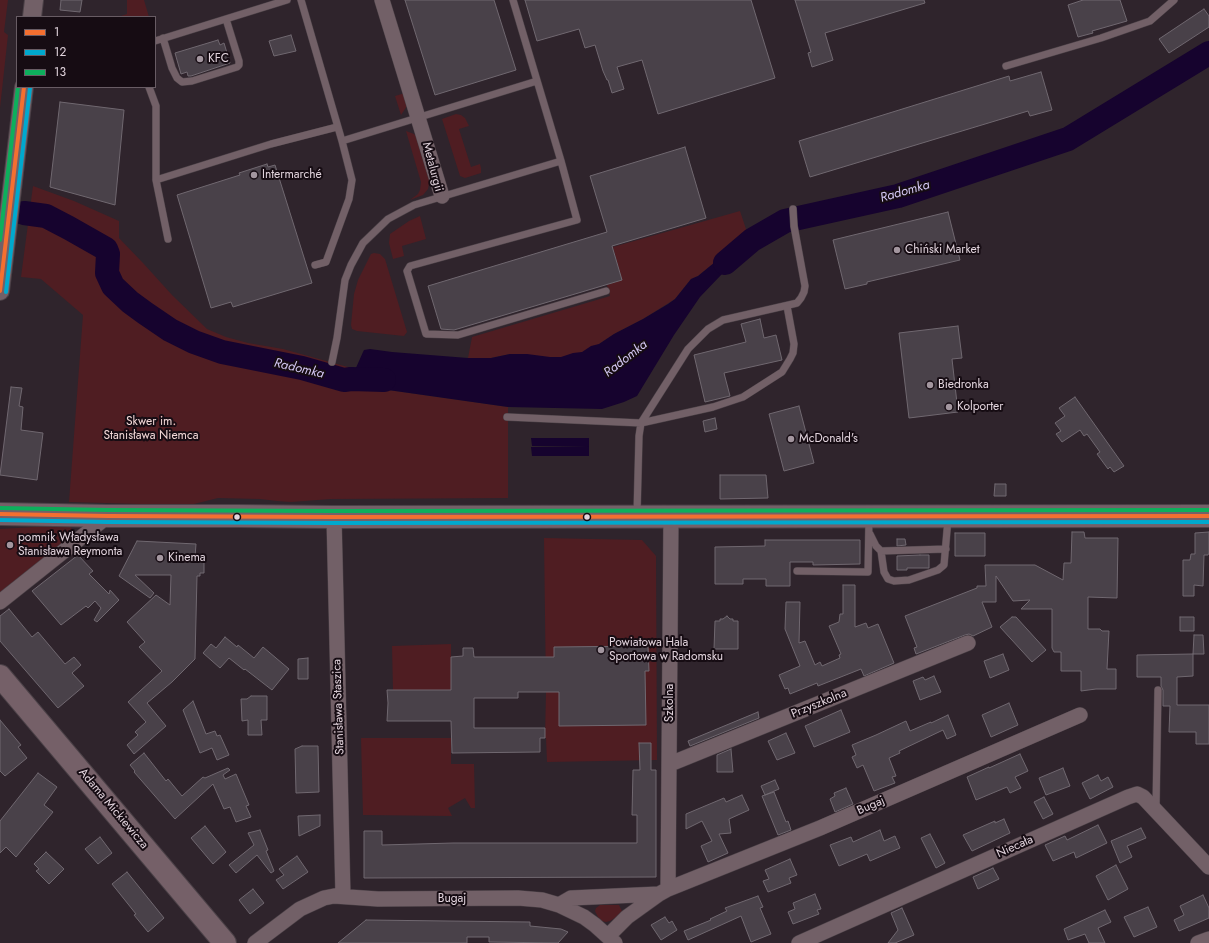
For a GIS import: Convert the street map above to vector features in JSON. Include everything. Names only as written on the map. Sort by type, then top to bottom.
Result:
[{"type":"main road","points":[[0,514],[334,517],[671,516],[869,524],[948,516],[1209,516]]},
{"type":"main road","name":"Adama Mickiewicza","points":[[0,676],[225,943]]},
{"type":"street","points":[[32,16],[34,0]]},
{"type":"street","name":"Metalurgii","points":[[382,0],[442,196]]},
{"type":"street","points":[[0,291],[6,195],[24,88]]},
{"type":"street","points":[[0,602],[108,516]]},
{"type":"street","name":"Szkolna","points":[[664,892],[670,764],[671,516]]},
{"type":"street","name":"Stanisława Staszica","points":[[334,517],[344,896]]},
{"type":"street","name":"Przyszkolna","points":[[670,764],[968,643]]},
{"type":"street","name":"Bugaj","points":[[611,940],[627,917],[664,892],[820,828],[1080,715]]},
{"type":"street","name":"Niecała","points":[[799,943],[1137,794],[1143,797],[1156,810],[1209,867]]},
{"type":"street","name":"Bugaj","points":[[255,943],[300,910],[324,898],[334,896],[378,899],[518,898],[542,900],[559,905],[571,898],[664,892]]},
{"type":"street","points":[[559,905],[584,917],[611,940]]},
{"type":"street","points":[[1198,943],[1209,939]]},
{"type":"lane","points":[[156,41],[287,0]]},
{"type":"lane","points":[[300,0],[342,141],[352,180],[349,199],[326,262],[315,265]]},
{"type":"lane","points":[[513,0],[578,220],[410,266],[408,272],[426,334],[458,335],[606,292]]},
{"type":"lane","points":[[1006,66],[1101,38],[1150,21],[1174,0]]},
{"type":"lane","points":[[163,38],[172,68],[177,78],[182,82],[192,81],[237,67],[239,65],[226,19]]},
{"type":"lane","points":[[342,141],[537,81]]},
{"type":"lane","points":[[150,88],[156,106],[156,180],[168,239]]},
{"type":"lane","points":[[156,180],[272,144],[337,127]]},
{"type":"lane","points":[[442,196],[561,161]]},
{"type":"lane","name":"Metalurgii","points":[[332,362],[345,280],[350,265],[363,243],[388,219],[414,205],[442,196]]},
{"type":"lane","points":[[637,516],[639,436],[641,423],[688,349],[708,329],[723,320],[787,306],[797,303],[802,298],[805,286],[794,226],[793,209]]},
{"type":"lane","points":[[507,417],[641,423],[732,402],[744,397],[782,372],[790,360],[793,353],[794,344],[787,306]]},
{"type":"lane","points":[[882,551],[884,572],[888,579],[894,581],[909,580],[938,570],[944,565],[948,516]]},
{"type":"lane","points":[[869,524],[876,546],[882,551],[946,549]]},
{"type":"lane","points":[[797,571],[868,572],[869,524]]},
{"type":"lane","points":[[1156,810],[1158,690]]},
{"type":"green space","points":[[0,0],[8,0],[4,32],[8,35],[0,108]]},
{"type":"green space","points":[[127,0],[144,0],[149,16],[121,16],[127,14]]},
{"type":"green space","points":[[405,93],[407,106],[401,115],[395,96]]},
{"type":"green space","points":[[456,114],[465,118],[469,126],[459,129],[471,167],[480,164],[481,168],[481,173],[465,178],[460,176],[442,119]]},
{"type":"green space","points":[[406,131],[417,137],[430,178],[428,189],[423,195],[410,200],[418,194],[421,182]]},
{"type":"green space","name":"Skwer im. Stanisława Niemca","points":[[33,186],[74,201],[119,221],[119,238],[172,295],[207,329],[226,337],[248,343],[283,349],[355,369],[351,379],[360,386],[508,407],[508,498],[331,499],[291,502],[260,499],[218,498],[190,505],[69,502],[83,315],[41,279],[21,277]]},
{"type":"green space","points":[[740,211],[748,235],[698,276],[691,279],[675,299],[599,344],[590,361],[510,354],[491,358],[468,358],[472,337],[610,296],[607,285],[622,280],[613,247]]},
{"type":"green space","points":[[420,216],[426,239],[402,246],[404,256],[393,259],[389,243],[390,234],[409,221]]},
{"type":"green space","points":[[371,254],[380,254],[385,259],[407,332],[404,336],[357,331],[352,329],[351,325],[354,294],[358,280]]},
{"type":"green space","points":[[68,525],[73,530],[71,537],[0,593],[0,529]]},
{"type":"green space","name":"Powiatowa Hala Sportowa w Radomsku","points":[[544,538],[642,540],[656,556],[657,760],[547,762],[545,738],[546,692]]},
{"type":"green space","points":[[451,644],[451,690],[393,690],[392,646]]},
{"type":"green space","points":[[361,738],[451,738],[451,764],[474,764],[475,808],[471,808],[465,798],[448,808],[452,816],[363,815]]},
{"type":"green space","points":[[600,905],[619,905],[622,911],[621,914],[610,921],[602,921],[595,911]]},
{"type":"water","points":[[748,235],[752,248],[722,274],[700,297],[674,335],[637,396],[624,402],[602,409],[508,407],[360,386],[351,379],[364,350],[370,349],[468,358],[491,358],[510,354],[561,357],[582,352],[591,346],[599,344],[668,304],[675,299],[691,279],[698,276]]},
{"type":"water","points":[[531,438],[589,438],[589,447],[532,446]]},
{"type":"water","points":[[531,447],[589,447],[589,456],[532,456]]},
{"type":"building","points":[[61,0],[82,0],[80,12],[60,10]]},
{"type":"building","points":[[405,0],[494,0],[516,70],[435,95]]},
{"type":"building","points":[[525,0],[751,0],[775,78],[658,114],[642,60],[617,67],[624,89],[612,93],[595,45],[585,48],[579,29],[537,41]]},
{"type":"building","points":[[795,0],[924,0],[925,3],[825,33],[833,60],[812,67],[808,53],[811,52]]},
{"type":"building","points":[[1083,0],[1120,0],[1127,21],[1092,31],[1093,33],[1078,37],[1068,5]]},
{"type":"building","points":[[1204,9],[1209,16],[1209,27],[1169,53],[1159,39]]},
{"type":"building","points":[[291,35],[296,51],[274,56],[269,41]]},
{"type":"building","name":"KFC","points":[[218,40],[220,45],[224,43],[230,63],[191,76],[188,76],[187,72],[181,74],[175,53]]},
{"type":"building","points":[[1041,72],[1052,110],[1030,116],[1028,111],[810,177],[799,141],[1009,76],[1010,81]]},
{"type":"building","points":[[60,102],[124,110],[115,205],[50,187]]},
{"type":"building","points":[[685,147],[706,218],[612,246],[622,280],[454,330],[441,329],[428,286],[607,232],[590,176]]},
{"type":"building","points":[[267,164],[268,167],[275,165],[312,283],[233,307],[231,302],[211,308],[177,195],[240,175],[239,173]]},
{"type":"building","name":"Chiński Market","points":[[948,212],[960,260],[867,282],[867,284],[845,289],[833,240]]},
{"type":"building","points":[[760,319],[764,338],[776,335],[782,360],[724,373],[730,396],[705,402],[694,355],[746,342],[741,324]]},
{"type":"building","name":"Biedronka","points":[[958,326],[962,358],[952,359],[958,412],[909,418],[899,333]]},
{"type":"building","points":[[11,387],[22,388],[19,406],[23,407],[21,430],[43,433],[37,480],[0,475]]},
{"type":"building","points":[[1075,397],[1124,466],[1114,472],[1110,467],[1108,469],[1097,454],[1100,452],[1087,434],[1084,436],[1080,430],[1062,442],[1056,434],[1061,431],[1055,423],[1065,416],[1059,408]]},
{"type":"building","name":"McDonald's","points":[[799,406],[814,463],[784,471],[769,414]]},
{"type":"building","points":[[715,418],[717,429],[705,432],[703,421]]},
{"type":"building","points":[[720,475],[766,475],[768,498],[720,499]]},
{"type":"building","points":[[995,484],[1006,484],[1006,496],[994,496]]},
{"type":"building","points":[[1072,532],[1084,532],[1085,538],[1118,538],[1117,598],[1088,597],[1088,629],[1109,631],[1107,669],[1116,669],[1116,689],[1081,691],[1081,671],[1061,671],[1061,652],[1054,652],[1052,648],[1052,609],[1021,609],[1030,600],[1013,601],[996,576],[996,602],[982,602],[992,627],[973,636],[969,634],[965,635],[916,654],[914,648],[917,647],[905,616],[977,588],[977,586],[986,586],[985,565],[1035,565],[1063,580],[1064,563],[1071,563]]},
{"type":"building","points":[[1209,532],[1209,553],[1208,555],[1204,555],[1203,586],[1194,585],[1194,596],[1183,596],[1183,560],[1190,560],[1191,554],[1195,554],[1195,533]]},
{"type":"building","points":[[955,533],[985,533],[985,556],[955,556]]},
{"type":"building","points":[[897,539],[905,539],[906,545],[897,546]]},
{"type":"building","points":[[765,540],[860,540],[860,564],[813,565],[813,562],[790,562],[790,586],[766,586],[766,579],[743,579],[743,584],[715,584],[715,547],[765,546]]},
{"type":"building","points":[[137,541],[196,544],[195,557],[204,557],[204,573],[200,573],[200,576],[197,576],[195,659],[172,682],[147,703],[166,726],[134,754],[127,745],[138,735],[135,732],[146,722],[128,702],[162,671],[139,647],[145,642],[127,622],[156,595],[170,605],[171,575],[135,575],[154,593],[150,598],[119,576]]},
{"type":"building","points":[[78,555],[93,571],[89,574],[109,594],[110,590],[119,600],[97,622],[94,620],[101,608],[95,601],[88,608],[86,606],[61,625],[32,591]]},
{"type":"building","points":[[929,555],[929,568],[907,568],[907,570],[897,570],[897,556]]},
{"type":"building","points":[[843,585],[855,585],[855,627],[866,623],[868,628],[878,624],[894,663],[864,676],[861,669],[818,686],[817,683],[790,694],[788,688],[785,689],[779,675],[800,666],[785,629],[786,602],[800,602],[799,643],[805,641],[815,665],[820,662],[822,666],[840,658],[839,655],[841,654],[829,626],[839,622],[840,614],[843,614]]},
{"type":"building","points":[[9,609],[32,637],[38,632],[65,664],[74,657],[81,665],[72,673],[84,686],[58,708],[0,641],[0,616]]},
{"type":"building","points":[[727,616],[730,619],[733,619],[733,621],[738,621],[738,649],[714,649],[715,621],[720,621],[720,619]]},
{"type":"building","points":[[1012,617],[1016,617],[1046,650],[1032,662],[1000,627]]},
{"type":"building","points":[[1180,617],[1194,617],[1194,631],[1180,631]]},
{"type":"building","points":[[1194,635],[1203,635],[1204,654],[1193,654]]},
{"type":"building","points":[[225,637],[254,658],[263,647],[289,669],[272,690],[229,658],[220,668],[203,653],[211,644],[216,648]]},
{"type":"building","points":[[648,646],[649,671],[645,671],[646,725],[559,726],[559,692],[518,692],[518,698],[474,698],[474,728],[545,728],[545,738],[540,738],[540,752],[452,753],[451,721],[387,721],[387,690],[451,690],[451,657],[463,656],[463,648],[473,648],[474,657],[554,657],[554,647]]},
{"type":"building","points":[[1003,654],[1009,670],[990,678],[984,661]]},
{"type":"building","points":[[1193,654],[1193,676],[1177,677],[1177,705],[1209,705],[1209,744],[1196,744],[1196,732],[1169,732],[1170,706],[1163,706],[1161,677],[1137,677],[1137,655]]},
{"type":"building","points":[[308,658],[308,679],[298,679],[298,659]]},
{"type":"building","points":[[934,676],[941,692],[920,700],[913,681],[923,677],[925,680]]},
{"type":"building","points":[[251,696],[267,696],[267,720],[261,720],[262,735],[248,735],[248,720],[242,721],[241,699],[247,699]]},
{"type":"building","points":[[193,701],[206,734],[215,731],[217,736],[220,735],[229,755],[217,760],[212,748],[200,753],[183,710]]},
{"type":"building","points":[[1009,703],[1018,725],[991,737],[982,715]]},
{"type":"building","points":[[841,710],[850,732],[814,747],[805,726]]},
{"type":"building","points":[[758,712],[759,718],[690,746],[688,741]]},
{"type":"building","points":[[948,715],[956,735],[947,739],[943,730],[899,751],[900,753],[889,758],[896,776],[892,777],[895,783],[874,791],[863,765],[857,768],[852,757],[856,755],[852,745],[906,721],[910,731]]},
{"type":"building","points":[[0,720],[21,745],[18,747],[27,758],[5,776],[0,771]]},
{"type":"building","points":[[786,733],[795,753],[777,760],[768,741]]},
{"type":"building","points":[[639,743],[651,743],[651,770],[656,770],[656,877],[364,878],[364,831],[382,831],[382,845],[453,843],[637,843],[637,815],[632,815],[633,770],[640,770]]},
{"type":"building","points":[[302,746],[318,746],[319,792],[296,793],[295,749]]},
{"type":"building","points":[[731,749],[733,772],[717,772],[717,755]]},
{"type":"building","points":[[144,753],[166,781],[168,779],[182,796],[203,777],[205,778],[228,768],[230,770],[223,775],[225,779],[236,774],[249,805],[246,806],[251,817],[236,822],[230,807],[224,809],[213,784],[175,819],[134,772],[135,771],[130,765]]},
{"type":"building","points":[[1020,754],[1028,771],[1015,777],[1021,788],[1010,793],[1007,787],[976,800],[967,777]]},
{"type":"building","points":[[1063,768],[1070,786],[1046,795],[1039,778]]},
{"type":"building","points":[[38,773],[57,787],[44,805],[53,812],[16,857],[6,847],[0,853],[0,821]]},
{"type":"building","points":[[1098,775],[1101,781],[1108,777],[1113,787],[1090,799],[1082,783]]},
{"type":"building","points":[[775,780],[779,789],[765,795],[761,786]]},
{"type":"building","points":[[846,788],[853,804],[835,812],[830,799],[835,796],[834,793]]},
{"type":"building","points":[[774,792],[786,822],[788,821],[791,830],[778,835],[762,796]]},
{"type":"building","points":[[742,795],[749,810],[729,819],[731,833],[719,834],[728,853],[708,862],[701,846],[712,841],[702,821],[686,829],[686,814],[724,798],[726,802]]},
{"type":"building","points":[[1044,797],[1053,814],[1043,819],[1034,802]]},
{"type":"building","points":[[320,815],[320,826],[299,836],[298,816]]},
{"type":"building","points":[[1004,819],[1010,833],[972,851],[963,835],[995,821],[995,823]]},
{"type":"building","points":[[1098,825],[1107,843],[1076,858],[1074,852],[1053,861],[1045,845],[1065,836],[1067,840]]},
{"type":"building","points":[[205,826],[226,852],[213,864],[191,838]]},
{"type":"building","points":[[1141,828],[1146,838],[1127,846],[1132,857],[1120,863],[1111,841]]},
{"type":"building","points":[[260,830],[274,871],[271,873],[257,855],[236,873],[229,865],[254,845],[248,833]]},
{"type":"building","points":[[880,830],[884,841],[895,836],[900,848],[870,861],[867,854],[839,866],[830,845],[851,837],[853,842]]},
{"type":"building","points":[[930,834],[945,863],[936,868],[921,838]]},
{"type":"building","points":[[100,837],[112,853],[98,864],[85,849]]},
{"type":"building","points":[[46,852],[64,869],[49,884],[36,871],[39,869],[34,864]]},
{"type":"building","points":[[297,856],[308,872],[283,889],[276,880],[284,875],[279,869]]},
{"type":"building","points":[[790,859],[797,875],[789,878],[791,883],[768,892],[763,881],[769,879],[765,870]]},
{"type":"building","points":[[1116,865],[1128,889],[1108,900],[1096,876]]},
{"type":"building","points":[[993,868],[999,879],[978,889],[973,877]]},
{"type":"building","points":[[127,872],[164,918],[148,932],[112,884]]},
{"type":"building","points":[[253,889],[264,903],[250,914],[239,900]]},
{"type":"building","points":[[815,894],[821,909],[817,910],[819,914],[793,924],[788,912],[795,909],[793,903]]},
{"type":"building","points":[[1203,895],[1209,908],[1209,918],[1179,931],[1174,920],[1184,915],[1180,906]]},
{"type":"building","points":[[758,896],[763,907],[760,908],[771,934],[751,942],[741,916],[688,940],[684,931],[711,920],[710,919],[727,911],[725,908]]},
{"type":"building","points":[[1148,907],[1157,927],[1134,937],[1124,917]]},
{"type":"building","points":[[902,908],[914,935],[895,943],[888,943],[898,930],[891,913]]},
{"type":"building","points":[[1105,910],[1111,922],[1098,928],[1105,943],[1089,943],[1085,934],[1068,940],[1064,929]]},
{"type":"building","points":[[665,917],[669,923],[672,921],[677,930],[661,940],[651,925]]},
{"type":"building","points":[[366,920],[530,922],[530,926],[561,929],[568,932],[558,943],[489,942],[489,937],[467,937],[467,943],[338,943]]},
{"type":"waterway","name":"Radomka","points":[[725,263],[752,240],[785,221],[898,196],[1068,139],[1209,53]]},
{"type":"waterway","name":"Radomka","points":[[24,213],[46,216],[106,249],[108,254],[107,273],[113,286],[130,302],[145,313],[170,330],[194,342],[222,352],[302,368],[344,380],[384,380]]},
{"type":"transit line","name":"13","points":[[0,240],[18,88]]},
{"type":"transit line","name":"1","points":[[0,291],[24,88]]},
{"type":"transit line","name":"12","points":[[6,292],[30,88]]},
{"type":"transit line","name":"13","points":[[0,508],[334,511],[1209,510]]},
{"type":"transit line","name":"1","points":[[0,514],[334,517],[1209,516]]},
{"type":"transit line","name":"12","points":[[0,520],[334,523],[1209,522]]},
{"type":"place","name":"KFC","points":[[200,59]]},
{"type":"place","name":"Intermarché","points":[[254,175]]},
{"type":"place","name":"Chiński Market","points":[[897,250]]},
{"type":"place","name":"Biedronka","points":[[930,385]]},
{"type":"place","name":"Kolporter","points":[[949,407]]},
{"type":"place","name":"McDonald's","points":[[791,439]]},
{"type":"place","name":"pomnik Władysława Stanisława Reymonta","points":[[10,545]]},
{"type":"place","name":"Kinema","points":[[160,558]]},
{"type":"place","name":"Powiatowa Hala Sportowa w Radomsku","points":[[601,650]]}]
